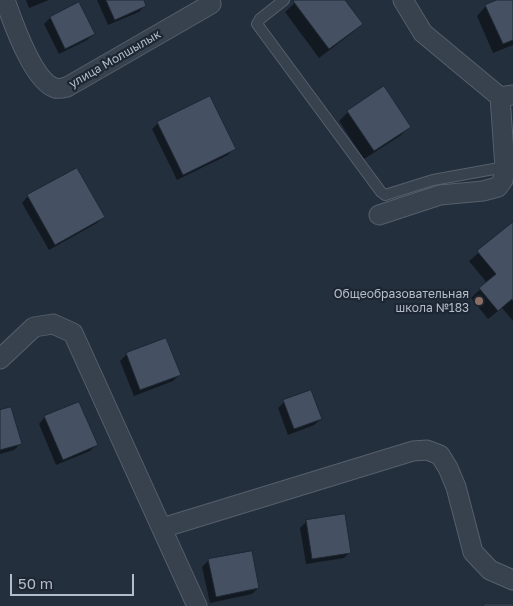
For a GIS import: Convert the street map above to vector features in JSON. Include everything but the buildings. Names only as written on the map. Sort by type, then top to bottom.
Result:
[{"type":"street","name":"улица Молшылык","points":[[5,0],[21,44],[44,81],[55,88],[66,88],[211,4]]},
{"type":"street","points":[[379,215],[440,195],[483,191],[498,187],[503,180],[505,167],[506,96],[423,33],[403,0]]},
{"type":"street","points":[[0,359],[34,328],[53,324],[73,333],[197,606]]},
{"type":"street","points":[[162,528],[414,451],[427,450],[440,454],[448,468],[456,487],[473,552],[490,570],[513,580]]},
{"type":"lane","points":[[284,0],[260,19],[258,24],[381,192],[385,195],[433,180],[505,167]]},
{"type":"place","name":"Общеобразовательная школа №183","points":[[479,301]]}]
